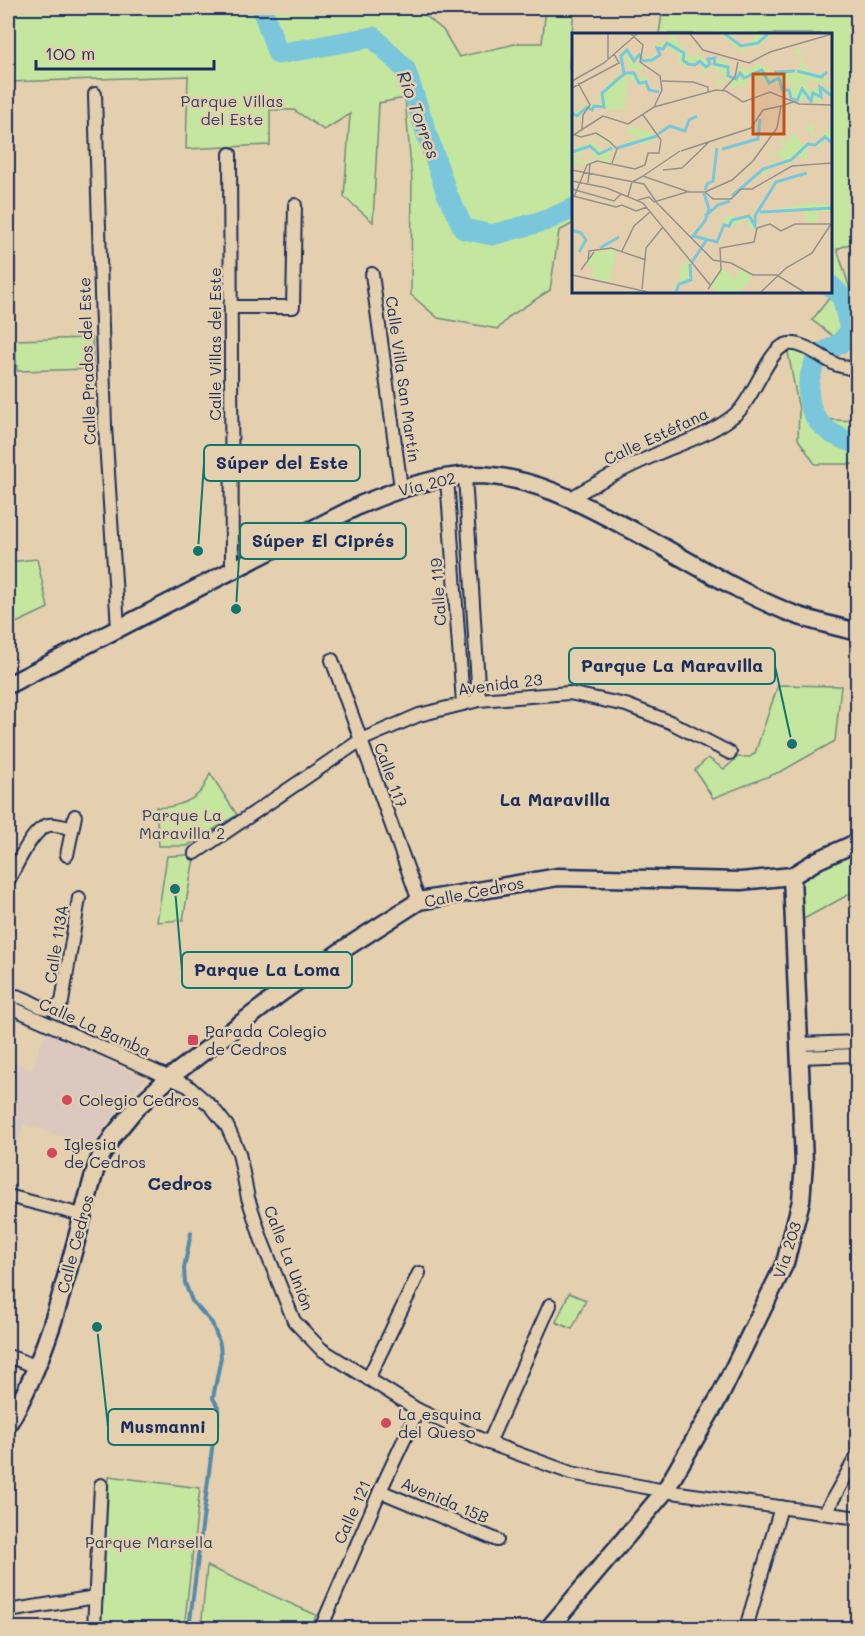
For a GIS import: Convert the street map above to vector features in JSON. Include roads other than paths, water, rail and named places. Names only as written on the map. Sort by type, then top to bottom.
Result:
[{"type":"main road","name":"Vía 202","points":[[8,685],[360,505],[401,488],[465,476],[516,480],[571,498],[755,597],[796,615],[858,632]]},
{"type":"main road","points":[[792,876],[818,860],[858,842]]},
{"type":"main road","name":"Calle Cedros","points":[[8,1424],[35,1366],[60,1299],[98,1164],[113,1136],[136,1108],[169,1078],[226,1033],[300,980],[419,901],[558,877],[741,881],[792,876]]},
{"type":"main road","name":"Vía 203","points":[[549,1629],[665,1491],[721,1394],[786,1263],[801,1201],[804,1163],[792,876]]},
{"type":"street","name":"Calle Prados del Este","points":[[94,94],[105,426],[118,628]]},
{"type":"street","name":"Calle Villas del Este","points":[[230,154],[232,569]]},
{"type":"street","points":[[232,307],[293,307],[295,206]]},
{"type":"street","name":"Calle Villa San Martín","points":[[372,274],[401,488]]},
{"type":"street","name":"Calle Estéfana","points":[[571,498],[607,476],[717,428],[740,411],[776,351],[782,346],[796,344],[838,365],[858,370]]},
{"type":"street","name":"Calle 119","points":[[465,476],[479,700]]},
{"type":"street","name":"Calle 119","points":[[447,478],[463,703]]},
{"type":"street","name":"Calle 117","points":[[332,660],[419,901]]},
{"type":"street","name":"Avenida 23","points":[[195,852],[361,740],[419,715],[479,700],[569,693],[626,705],[659,718],[730,753]]},
{"type":"street","points":[[67,855],[75,816]]},
{"type":"street","points":[[8,881],[36,833],[43,827],[52,824],[72,829]]},
{"type":"street","name":"Calle 113A","points":[[8,1006],[15,996],[25,998],[41,1008],[54,1007],[62,1002],[79,898]]},
{"type":"street","name":"Calle La Bamba","points":[[8,1006],[169,1078]]},
{"type":"street","points":[[799,1051],[858,1042]]},
{"type":"street","points":[[799,1051],[858,1055]]},
{"type":"street","name":"Calle La Unión","points":[[169,1078],[188,1086],[203,1098],[227,1126],[239,1153],[248,1198],[262,1241],[294,1321],[321,1349],[418,1410],[489,1443],[571,1473],[665,1491],[858,1518]]},
{"type":"street","points":[[8,1196],[82,1215]]},
{"type":"street","points":[[368,1379],[419,1273]]},
{"type":"street","points":[[489,1443],[550,1305]]},
{"type":"street","points":[[8,1356],[35,1366]]},
{"type":"street","name":"Calle 121","points":[[321,1629],[380,1491],[418,1410]]},
{"type":"street","points":[[825,1513],[858,1454]]},
{"type":"street","points":[[94,1629],[101,1485]]},
{"type":"street","name":"Avenida 15B","points":[[380,1491],[498,1540]]},
{"type":"street","points":[[746,1629],[781,1507]]},
{"type":"street","points":[[8,1611],[96,1596]]},
{"type":"waterway","name":"Río Torres","points":[[262,8],[278,54],[373,37],[405,69],[447,194],[464,229],[492,235],[547,220],[572,209]]},
{"type":"waterway","name":"Río Torres","points":[[832,287],[843,298],[850,332],[839,344],[818,355],[809,382],[810,406],[814,415],[827,430],[858,444]]},
{"type":"waterway","points":[[189,1628],[213,1441],[218,1424],[218,1407],[213,1398],[221,1357],[220,1344],[212,1323],[192,1301],[185,1283],[184,1268],[191,1233]]},
{"type":"place","name":"Súper del Este","points":[[198,551]]},
{"type":"place","name":"Súper El Ciprés","points":[[236,609]]},
{"type":"place","name":"Parque La Maravilla","points":[[792,744]]},
{"type":"place","name":"Parque La Loma","points":[[175,889]]},
{"type":"place","name":"Parada Colegio de Cedros","points":[[193,1040]]},
{"type":"place","name":"Colegio Cedros","points":[[67,1100]]},
{"type":"place","name":"Iglesia de Cedros","points":[[52,1153]]},
{"type":"place","name":"Musmanni","points":[[97,1327]]},
{"type":"place","name":"La esquina del Queso","points":[[386,1423]]},
{"type":"district","name":"La Maravilla","points":[[555,800]]},
{"type":"district","name":"Cedros","points":[[180,1184]]},
{"type":"park label","name":"Parque Villas del Este","points":[[232,110]]},
{"type":"park label","name":"Parque La Maravilla 2","points":[[182,824]]},
{"type":"park label","name":"Parque Marsella","points":[[149,1542]]}]
